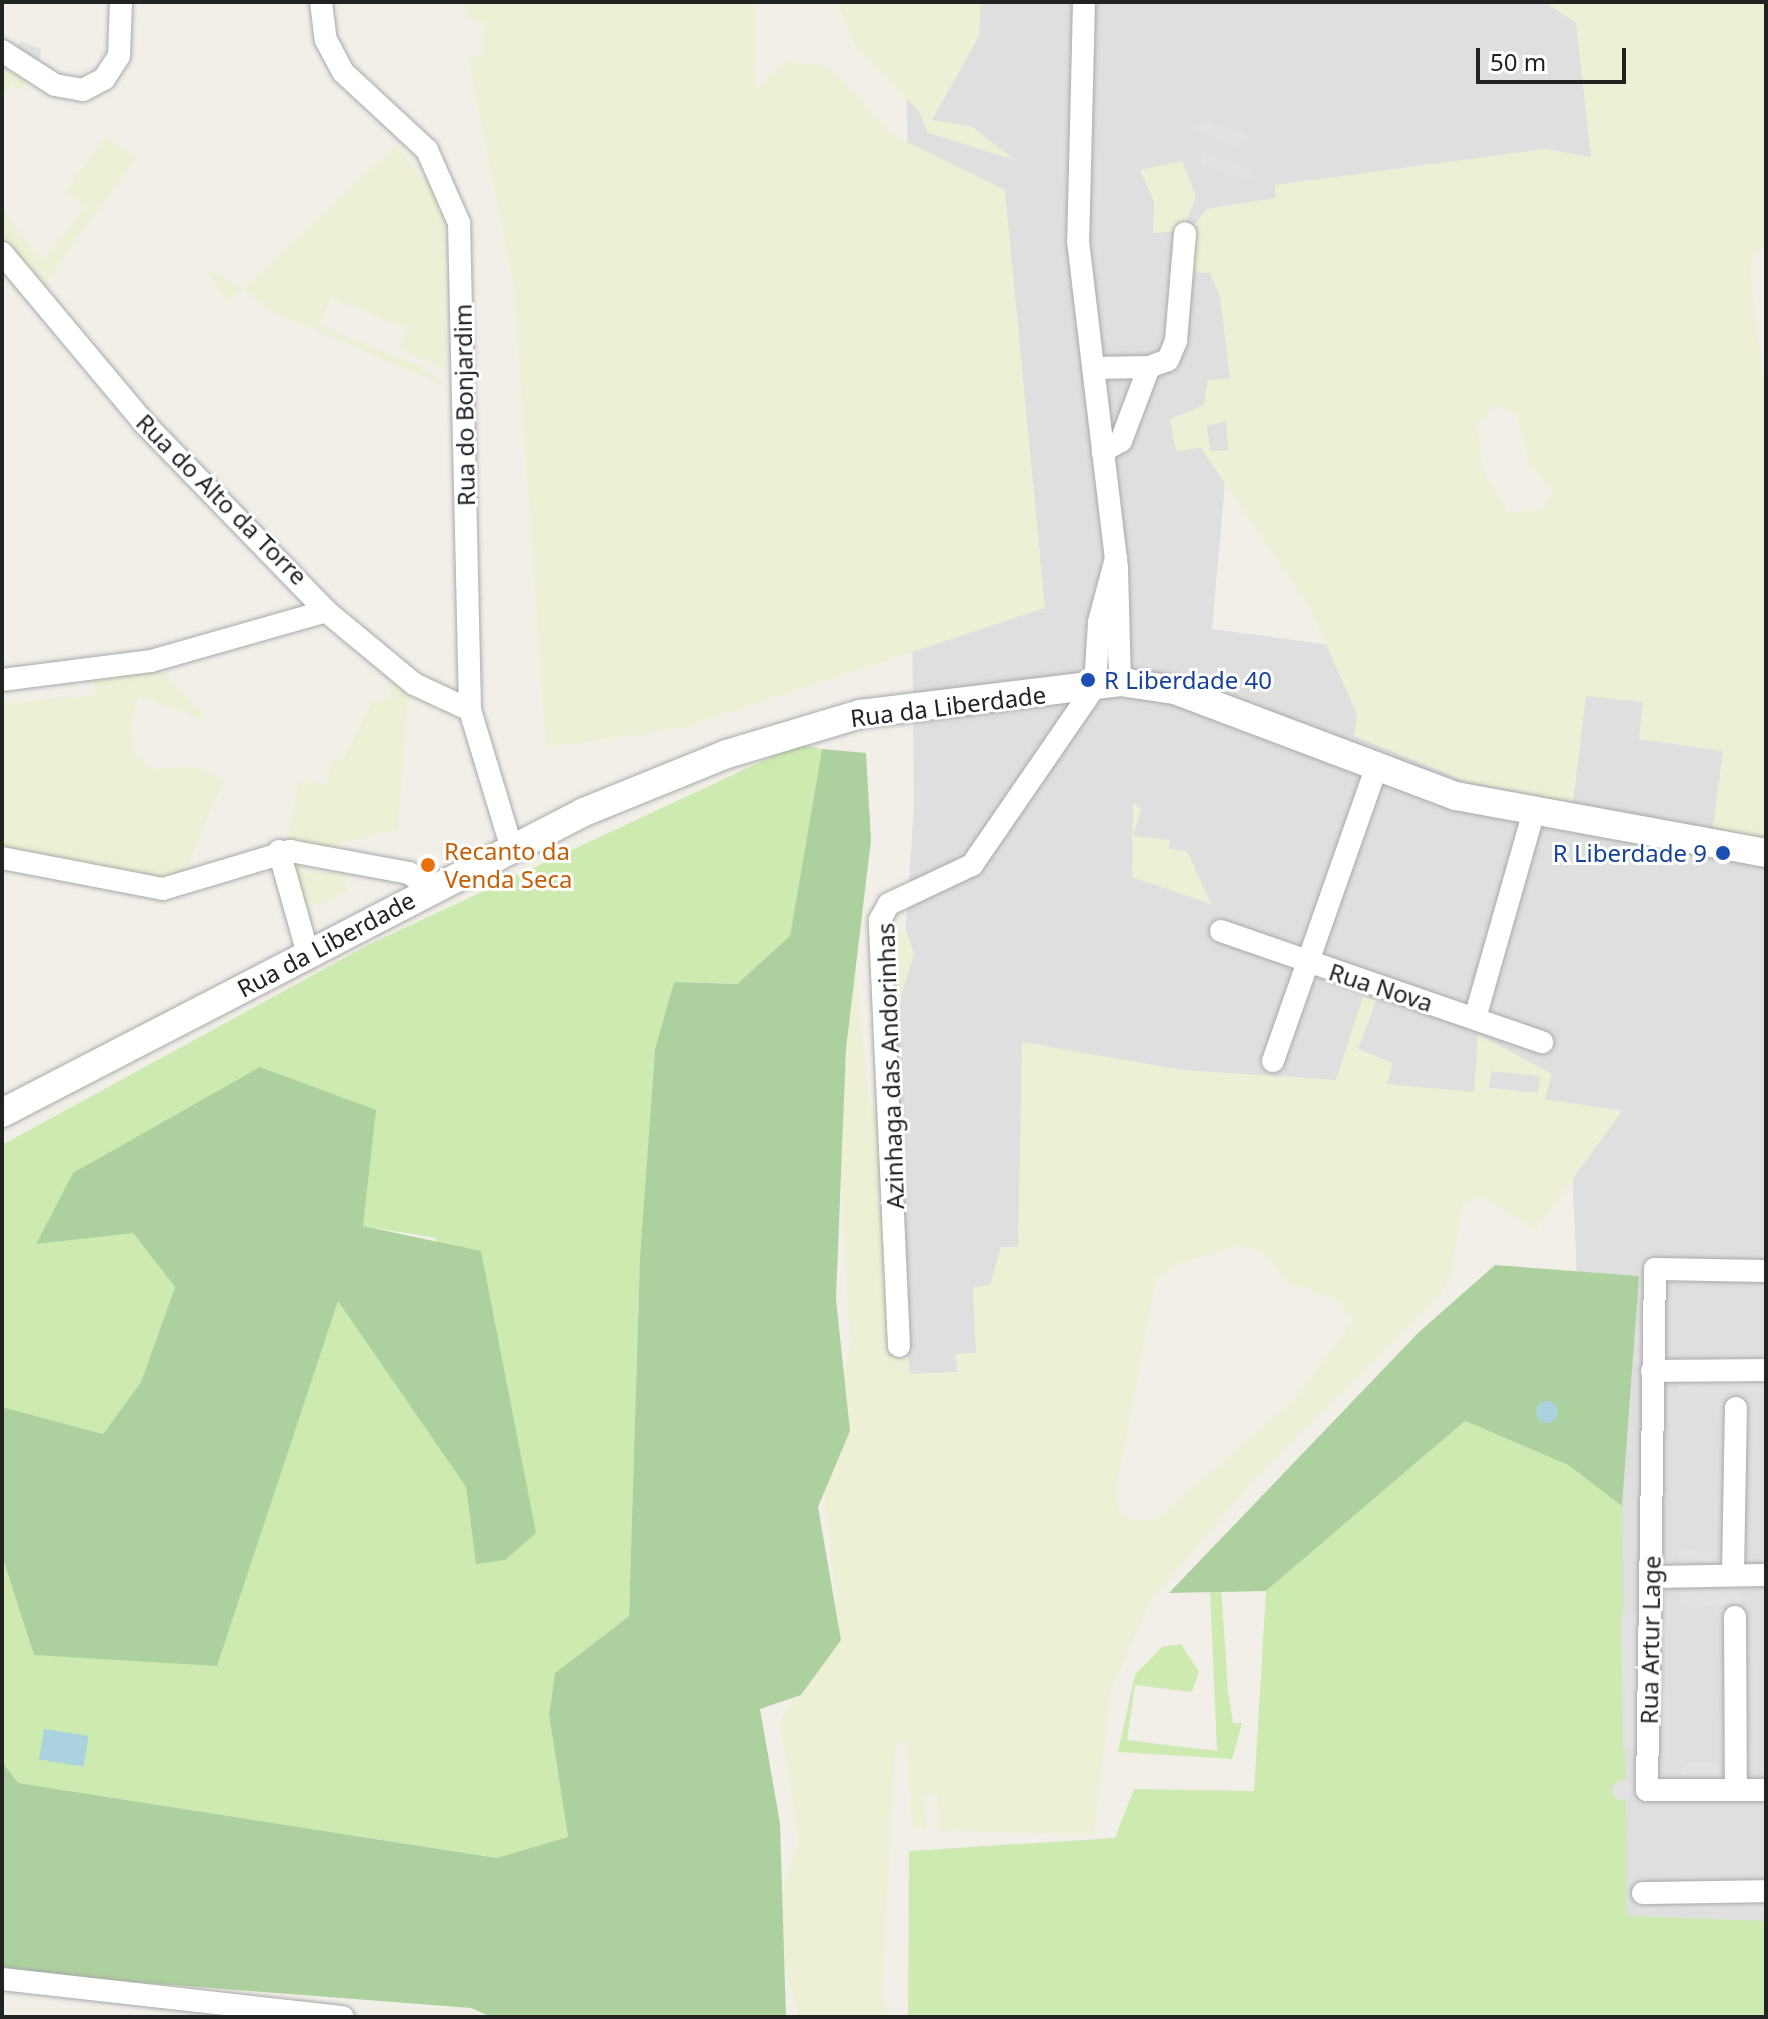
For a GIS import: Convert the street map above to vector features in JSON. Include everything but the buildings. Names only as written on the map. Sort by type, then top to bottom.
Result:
[{"type":"street","points":[[2,51],[55,85],[83,90],[104,79],[119,56],[121,2]]},
{"type":"street","name":"Rua do Bonjardim","points":[[321,2],[326,40],[343,72],[427,150],[459,223],[470,710],[512,849]]},
{"type":"street","points":[[1084,2],[1076,189],[1116,558],[1099,622],[1107,684]]},
{"type":"street","points":[[1093,368],[1149,367],[1168,360],[1176,341],[1185,233]]},
{"type":"street","name":"Rua do Alto da Torre","points":[[2,253],[146,425],[326,611],[414,684],[470,710]]},
{"type":"street","points":[[1103,451],[1121,441],[1149,367]]},
{"type":"street","points":[[2,680],[151,661],[326,611]]},
{"type":"street","name":"Rua da Liberdade","points":[[2,1113],[512,849],[727,754],[860,714],[1107,684],[1198,696],[1377,766],[1533,814],[1766,853]]},
{"type":"street","name":"Azinhaga das Andorinhas","points":[[899,1346],[880,920],[889,904],[972,865],[1107,684]]},
{"type":"street","points":[[1273,1061],[1377,766]]},
{"type":"street","points":[[1475,1018],[1533,814]]},
{"type":"street","points":[[2,858],[163,889],[279,851],[409,873],[431,889]]},
{"type":"street","points":[[279,851],[308,954]]},
{"type":"street","name":"Rua Nova","points":[[1221,931],[1542,1042]]},
{"type":"street","name":"Rua Artur Lage","points":[[1766,1271],[1655,1269],[1647,1790],[1766,1790]]},
{"type":"street","points":[[1652,1371],[1766,1370]]},
{"type":"street","points":[[1733,1575],[1736,1408]]},
{"type":"street","points":[[1652,1577],[1766,1575]]},
{"type":"street","points":[[1735,1617],[1736,1790]]},
{"type":"street","points":[[1643,1893],[1766,1891]]},
{"type":"street","points":[[2,1979],[343,2017]]},
{"type":"shaded area","points":[[906,2],[1614,2],[1621,206],[1246,247],[1212,629],[1766,704],[1766,1960],[1605,1942],[1571,1140],[1088,1108],[1033,1404],[871,1433],[914,807]]},
{"type":"shaded area","points":[[21,41],[41,49],[39,65],[15,49]]},
{"type":"shaded area","points":[[1205,119],[1248,136],[1239,146],[1207,136],[1195,128]]},
{"type":"shaded area","points":[[1200,151],[1250,168],[1253,183],[1202,166]]},
{"type":"shaded area","points":[[1677,1377],[1766,1377],[1766,1391],[1677,1391]]},
{"type":"shaded area","points":[[1679,1548],[1717,1551],[1716,1566],[1678,1563]]},
{"type":"shaded area","points":[[1741,1588],[1742,1603],[1680,1607],[1679,1592]]},
{"type":"shaded area","points":[[1621,1614],[1636,1614],[1638,1749],[1623,1749]]},
{"type":"shaded area","points":[[1682,1763],[1719,1763],[1719,1778],[1682,1778]]},
{"type":"shaded area","points":[[1618,1780],[1626,1780],[1632,1790],[1626,1800],[1618,1800],[1612,1794],[1612,1786]]},
{"type":"shaded area","points":[[1637,1897],[1766,1897],[1766,1911],[1637,1911]]},
{"type":"green space","points":[[466,2],[756,2],[755,91],[786,60],[831,68],[893,135],[1005,190],[1045,608],[679,729],[546,747],[514,287],[468,54],[483,57],[484,23],[467,18]]},
{"type":"green space","points":[[837,2],[981,2],[979,36],[932,120],[971,126],[1015,160],[928,133],[919,111],[855,46]]},
{"type":"green space","points":[[1545,2],[1766,2],[1766,243],[1754,254],[1750,272],[1766,398],[1766,840],[1713,827],[1723,751],[1639,739],[1643,702],[1586,696],[1573,802],[1468,782],[1354,736],[1357,714],[1310,608],[1201,448],[1176,451],[1170,419],[1204,405],[1208,380],[1230,378],[1220,296],[1210,273],[1192,272],[1191,229],[1207,209],[1276,198],[1275,185],[1544,149],[1591,157],[1576,23]],"holes":[[[1498,404],[1517,415],[1529,463],[1553,491],[1543,508],[1509,513],[1483,470],[1477,425]],[[1226,421],[1228,450],[1210,451],[1207,426]]]},
{"type":"green space","points":[[2,67],[27,82],[21,90],[12,84],[2,98]]},
{"type":"green space","points":[[105,136],[136,158],[42,288],[2,234],[2,208],[42,262],[85,207],[66,191]]},
{"type":"green space","points":[[396,145],[429,186],[444,222],[446,370],[399,349],[406,328],[331,298],[319,325],[403,359],[435,375],[446,386],[269,310],[243,289],[225,301],[210,273],[196,279],[211,270],[244,289]]},
{"type":"green space","points":[[1182,161],[1196,196],[1183,231],[1153,233],[1154,202],[1140,170]]},
{"type":"green space","points":[[159,666],[210,722],[139,696],[131,722],[134,753],[152,769],[198,766],[223,781],[184,875],[167,881],[2,850],[2,690],[24,687],[3,693],[4,703],[96,695],[94,678]]},
{"type":"green space","points":[[394,682],[408,691],[398,830],[336,844],[335,852],[287,842],[299,780],[326,785],[332,761],[343,759],[372,701],[388,700]]},
{"type":"green space","points":[[799,744],[822,749],[790,936],[737,984],[674,982],[655,1049],[640,1256],[629,1616],[555,1673],[549,1715],[568,1837],[498,1858],[18,1783],[2,1762],[2,1556],[34,1655],[338,1300],[466,1487],[476,1564],[436,1238],[363,1226],[133,1233],[175,1287],[141,1382],[103,1434],[2,1407],[2,1145],[370,944]]},
{"type":"green space","points":[[822,749],[866,753],[871,840],[846,1049],[836,1299],[850,1431],[818,1507],[841,1640],[801,1695],[760,1709],[780,1823],[786,2017],[492,2017],[471,2008],[2,1972],[2,1762],[18,1783],[497,1858],[568,1837],[549,1715],[555,1673],[629,1616],[640,1256],[655,1049],[674,982],[737,984],[790,936]]},
{"type":"green space","points":[[1133,802],[1141,810],[1133,836],[1170,840],[1169,849],[1187,851],[1211,904],[1132,877]]},
{"type":"green space","points":[[303,861],[304,873],[343,872],[349,895],[335,891],[336,898],[304,908],[296,868]]},
{"type":"green space","points":[[907,932],[914,954],[900,999],[886,999],[888,933]]},
{"type":"green space","points":[[855,961],[869,1102],[881,1111],[889,1356],[908,1356],[910,1374],[958,1372],[955,1354],[976,1353],[973,1287],[990,1285],[1001,1247],[1018,1247],[1022,1042],[1182,1070],[1336,1080],[1363,997],[1376,1001],[1358,1049],[1393,1063],[1387,1084],[1474,1092],[1478,1034],[1552,1074],[1545,1099],[1622,1111],[1536,1230],[1480,1196],[1462,1204],[1451,1277],[1438,1297],[1253,1481],[1151,1600],[1111,1690],[1094,1834],[939,1831],[937,1795],[924,1796],[927,1829],[912,1827],[907,1742],[896,1742],[882,1986],[887,2017],[799,2017],[778,1941],[776,1908],[799,1841],[780,1722],[838,1619],[823,1483],[850,1343],[833,1036]],"holes":[[[1491,1071],[1540,1076],[1538,1093],[1489,1088]],[[1244,1245],[1264,1253],[1288,1283],[1339,1301],[1353,1321],[1295,1399],[1159,1517],[1133,1521],[1120,1512],[1116,1490],[1156,1280],[1174,1265]]]},
{"type":"green space","points":[[260,1067],[376,1110],[363,1226],[481,1251],[536,1533],[505,1560],[476,1564],[466,1487],[338,1301],[217,1666],[34,1655],[2,1556],[2,1407],[103,1434],[141,1382],[175,1287],[133,1233],[36,1244],[73,1173]]},
{"type":"green space","points":[[1495,1265],[1639,1276],[1622,1506],[1568,1465],[1465,1421],[1266,1591],[1169,1593],[1418,1333]]},
{"type":"green space","points":[[1465,1421],[1568,1465],[1622,1506],[1627,1916],[1766,1921],[1766,2017],[908,2017],[909,1851],[1115,1838],[1134,1789],[1254,1791],[1266,1591]]},
{"type":"green space","points":[[1221,1584],[1228,1691],[1233,1723],[1242,1723],[1232,1759],[1118,1752],[1135,1675],[1162,1647],[1181,1644],[1199,1672],[1192,1692],[1135,1685],[1127,1740],[1217,1751],[1210,1591]]},
{"type":"water","points":[[1547,1401],[1555,1404],[1558,1412],[1555,1420],[1547,1423],[1539,1420],[1536,1412],[1539,1404]]},
{"type":"water","points":[[44,1729],[88,1736],[84,1767],[39,1760]]},
{"type":"place","name":"R Liberdade 40","points":[[1088,680]]},
{"type":"place","name":"R Liberdade 9","points":[[1723,853]]},
{"type":"place","name":"Recanto da Venda Seca","points":[[428,865]]}]
